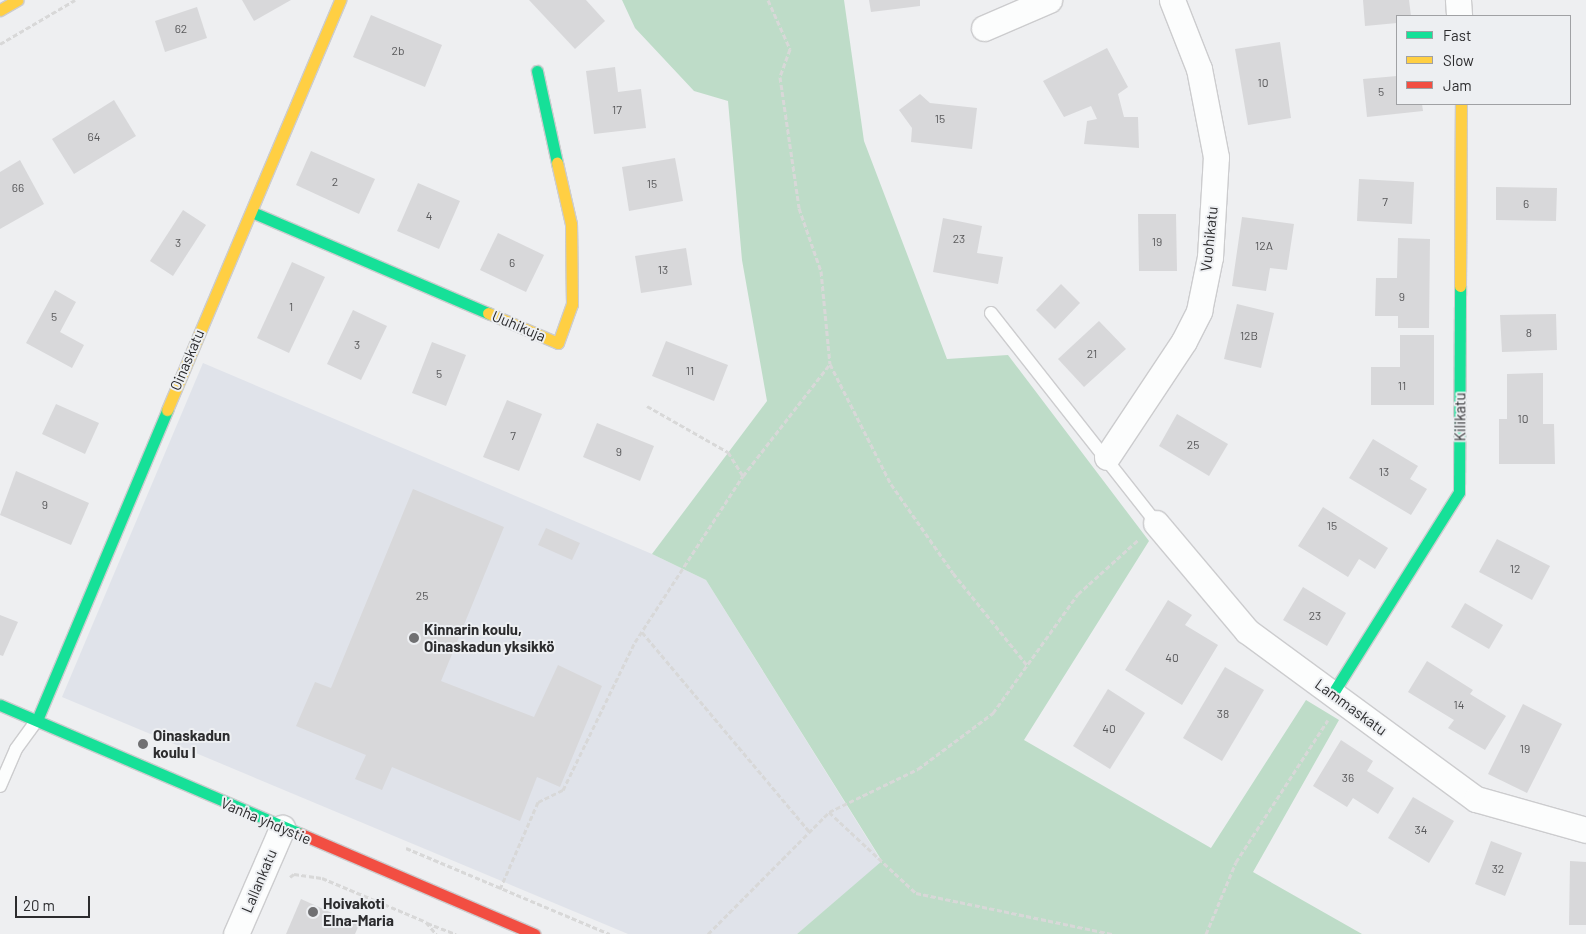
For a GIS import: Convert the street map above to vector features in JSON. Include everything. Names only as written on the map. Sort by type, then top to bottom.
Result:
[{"type":"street","points":[[0,10],[17,0]]},
{"type":"street","name":"Oinaskatu","points":[[37,720],[182,370],[252,212],[340,0]]},
{"type":"street","points":[[984,28],[1049,0]]},
{"type":"street","name":"Vuohikatu","points":[[1107,457],[1184,341],[1199,311],[1210,257],[1216,157],[1199,69],[1172,0]]},
{"type":"street","points":[[1458,0],[1459,15]]},
{"type":"street","name":"Uuhikuja","points":[[252,212],[558,343],[572,304],[571,224],[537,71]]},
{"type":"street","name":"Kilikatu","points":[[1337,696],[1459,492],[1461,105]]},
{"type":"street","name":"Lammaskatu","points":[[1156,523],[1247,631],[1476,799],[1586,830]]},
{"type":"street","name":"Vanha yhdystie","points":[[0,705],[282,828],[488,913],[534,934]]},
{"type":"street","name":"Lallankatu","points":[[236,934],[282,828]]},
{"type":"lane","points":[[990,313],[1107,457],[1156,523]]},
{"type":"lane","points":[[0,786],[16,749],[37,720]]},
{"type":"path","points":[[0,44],[75,0]]},
{"type":"path","points":[[768,0],[790,49],[780,77],[799,208],[822,271],[830,364],[891,484],[953,573],[1027,665]]},
{"type":"path","points":[[488,913],[538,802],[563,790],[642,632],[743,476],[830,364]]},
{"type":"path","points":[[647,406],[728,452],[743,476]]},
{"type":"path","points":[[708,934],[828,812],[925,763],[993,713],[1078,594],[1156,523]]},
{"type":"path","points":[[642,632],[809,831]]},
{"type":"path","points":[[1206,934],[1236,862],[1337,696]]},
{"type":"path","points":[[828,812],[916,893],[1113,934]]},
{"type":"path","points":[[322,878],[456,934]]},
{"type":"path","points":[[426,922],[436,934]]},
{"type":"shaded area","name":"Kinnarin koulu, Oinaskadun yksikkö","points":[[203,363],[652,554],[706,580],[882,862],[797,934],[628,934],[62,697]]},
{"type":"green space","points":[[622,0],[844,0],[864,141],[947,359],[1008,355],[1149,541],[1024,740],[1211,848],[1306,700],[1339,720],[1253,872],[1362,934],[797,934],[882,861],[706,580],[652,554],[767,401],[742,260],[728,101],[694,91],[635,28]]},
{"type":"building","points":[[242,0],[291,0],[254,21]]},
{"type":"building","points":[[529,0],[586,0],[605,21],[575,49]]},
{"type":"building","points":[[869,0],[920,0],[920,6],[871,12]]},
{"type":"building","points":[[1363,0],[1409,0],[1411,15],[1396,15],[1396,23],[1365,26]]},
{"type":"building","points":[[197,7],[207,38],[165,52],[155,21]]},
{"type":"building","points":[[371,15],[442,45],[425,87],[353,57]]},
{"type":"building","points":[[1280,42],[1291,118],[1248,125],[1235,49]]},
{"type":"building","points":[[1107,48],[1128,87],[1118,94],[1124,117],[1138,117],[1139,148],[1084,144],[1087,121],[1097,119],[1091,106],[1064,117],[1043,81]]},
{"type":"building","points":[[615,67],[618,92],[641,89],[646,128],[594,134],[586,71]]},
{"type":"building","points":[[1396,76],[1396,105],[1422,105],[1423,111],[1367,117],[1363,79]]},
{"type":"building","points":[[920,94],[930,103],[977,108],[972,149],[911,142],[912,128],[899,110]]},
{"type":"building","points":[[114,100],[136,136],[74,174],[52,139]]},
{"type":"building","points":[[311,151],[375,179],[359,214],[296,185]]},
{"type":"building","points":[[675,158],[683,201],[629,211],[622,167]]},
{"type":"building","points":[[20,160],[44,204],[0,229],[0,172]]},
{"type":"building","points":[[1359,179],[1414,182],[1412,224],[1357,221]]},
{"type":"building","points":[[418,183],[460,201],[439,249],[397,231]]},
{"type":"building","points":[[1496,187],[1557,188],[1556,221],[1496,220]]},
{"type":"building","points":[[183,210],[206,225],[173,276],[150,261]]},
{"type":"building","points":[[1138,214],[1176,214],[1177,271],[1139,271]]},
{"type":"building","points":[[1242,217],[1294,224],[1287,270],[1270,268],[1266,291],[1232,286]]},
{"type":"building","points":[[943,218],[982,226],[977,253],[1003,257],[998,284],[933,272]]},
{"type":"building","points":[[498,233],[544,255],[526,292],[480,270]]},
{"type":"building","points":[[1398,238],[1430,239],[1429,328],[1398,328],[1398,316],[1375,316],[1376,278],[1397,278]]},
{"type":"building","points":[[686,248],[692,285],[641,293],[635,256]]},
{"type":"building","points":[[292,262],[325,277],[289,353],[257,338]]},
{"type":"building","points":[[1061,284],[1080,303],[1055,329],[1036,310]]},
{"type":"building","points":[[55,290],[76,302],[60,332],[84,345],[72,368],[26,343]]},
{"type":"building","points":[[1237,304],[1274,313],[1261,368],[1224,359]]},
{"type":"building","points":[[353,310],[387,326],[361,380],[327,364]]},
{"type":"building","points":[[1556,314],[1557,350],[1502,352],[1500,315]]},
{"type":"building","points":[[1099,321],[1126,349],[1084,387],[1058,359]]},
{"type":"building","points":[[1400,335],[1434,335],[1434,405],[1371,405],[1371,367],[1400,367]]},
{"type":"building","points":[[666,341],[728,365],[714,401],[652,376]]},
{"type":"building","points":[[432,342],[466,355],[446,406],[412,393]]},
{"type":"building","points":[[1543,373],[1543,424],[1554,424],[1555,464],[1499,464],[1499,419],[1507,419],[1507,374]]},
{"type":"building","points":[[507,400],[542,414],[519,471],[483,457]]},
{"type":"building","points":[[56,404],[99,423],[85,454],[42,434]]},
{"type":"building","points":[[1177,414],[1228,444],[1209,476],[1159,446]]},
{"type":"building","points":[[597,423],[654,446],[640,481],[583,457]]},
{"type":"building","points":[[1373,439],[1418,466],[1410,479],[1427,489],[1411,515],[1349,478]]},
{"type":"building","points":[[16,471],[89,503],[71,545],[0,515]]},
{"type":"building","points":[[413,489],[504,527],[441,681],[534,717],[558,665],[602,686],[560,787],[537,777],[520,821],[392,767],[382,790],[355,779],[366,755],[296,726],[315,682],[331,688]]},
{"type":"building","points":[[1323,507],[1388,548],[1375,569],[1359,559],[1348,577],[1298,546]]},
{"type":"building","points":[[546,528],[580,543],[572,560],[538,545]]},
{"type":"building","points":[[1497,539],[1550,566],[1532,600],[1479,572]]},
{"type":"building","points":[[1303,587],[1346,613],[1327,646],[1283,620]]},
{"type":"building","points":[[1168,600],[1192,615],[1185,625],[1218,645],[1182,705],[1125,670]]},
{"type":"building","points":[[1465,603],[1503,625],[1489,649],[1451,627]]},
{"type":"building","points":[[0,615],[18,622],[3,656],[0,655]]},
{"type":"building","points":[[1427,661],[1473,690],[1470,694],[1506,716],[1485,750],[1448,728],[1454,720],[1408,692]]},
{"type":"building","points":[[1225,667],[1264,690],[1222,761],[1183,738]]},
{"type":"building","points":[[1108,689],[1145,713],[1110,769],[1073,746]]},
{"type":"building","points":[[1523,704],[1562,724],[1527,793],[1488,774]]},
{"type":"building","points":[[1341,740],[1373,761],[1367,771],[1394,788],[1378,814],[1353,798],[1347,807],[1313,786]]},
{"type":"building","points":[[1413,797],[1454,821],[1429,863],[1388,838]]},
{"type":"building","points":[[1491,841],[1522,853],[1505,896],[1475,884]]},
{"type":"building","points":[[1570,861],[1586,862],[1586,925],[1569,925]]},
{"type":"building","name":"Hoivakoti Elna-Maria","points":[[301,899],[359,925],[355,934],[286,934]]},
{"type":"traffic: fast","points":[[537,71],[557,163]]},
{"type":"traffic: fast","points":[[252,212],[488,313]]},
{"type":"traffic: fast","points":[[1333,693],[1459,492],[1460,286]]},
{"type":"traffic: fast","points":[[37,720],[167,410]]},
{"type":"traffic: fast","points":[[0,705],[301,834]]},
{"type":"traffic: slow","points":[[0,10],[17,0]]},
{"type":"traffic: slow","points":[[167,410],[340,0]]},
{"type":"traffic: slow","points":[[1460,286],[1461,105]]},
{"type":"traffic: slow","points":[[488,313],[558,343],[572,304],[571,224],[557,163]]},
{"type":"traffic: jam","points":[[301,834],[534,934]]},
{"type":"place","name":"Kinnarin koulu, Oinaskadun yksikkö","points":[[414,638]]},
{"type":"place","name":"Oinaskadun koulu I","points":[[143,744]]},
{"type":"place","name":"Hoivakoti Elna-Maria","points":[[313,912]]}]
